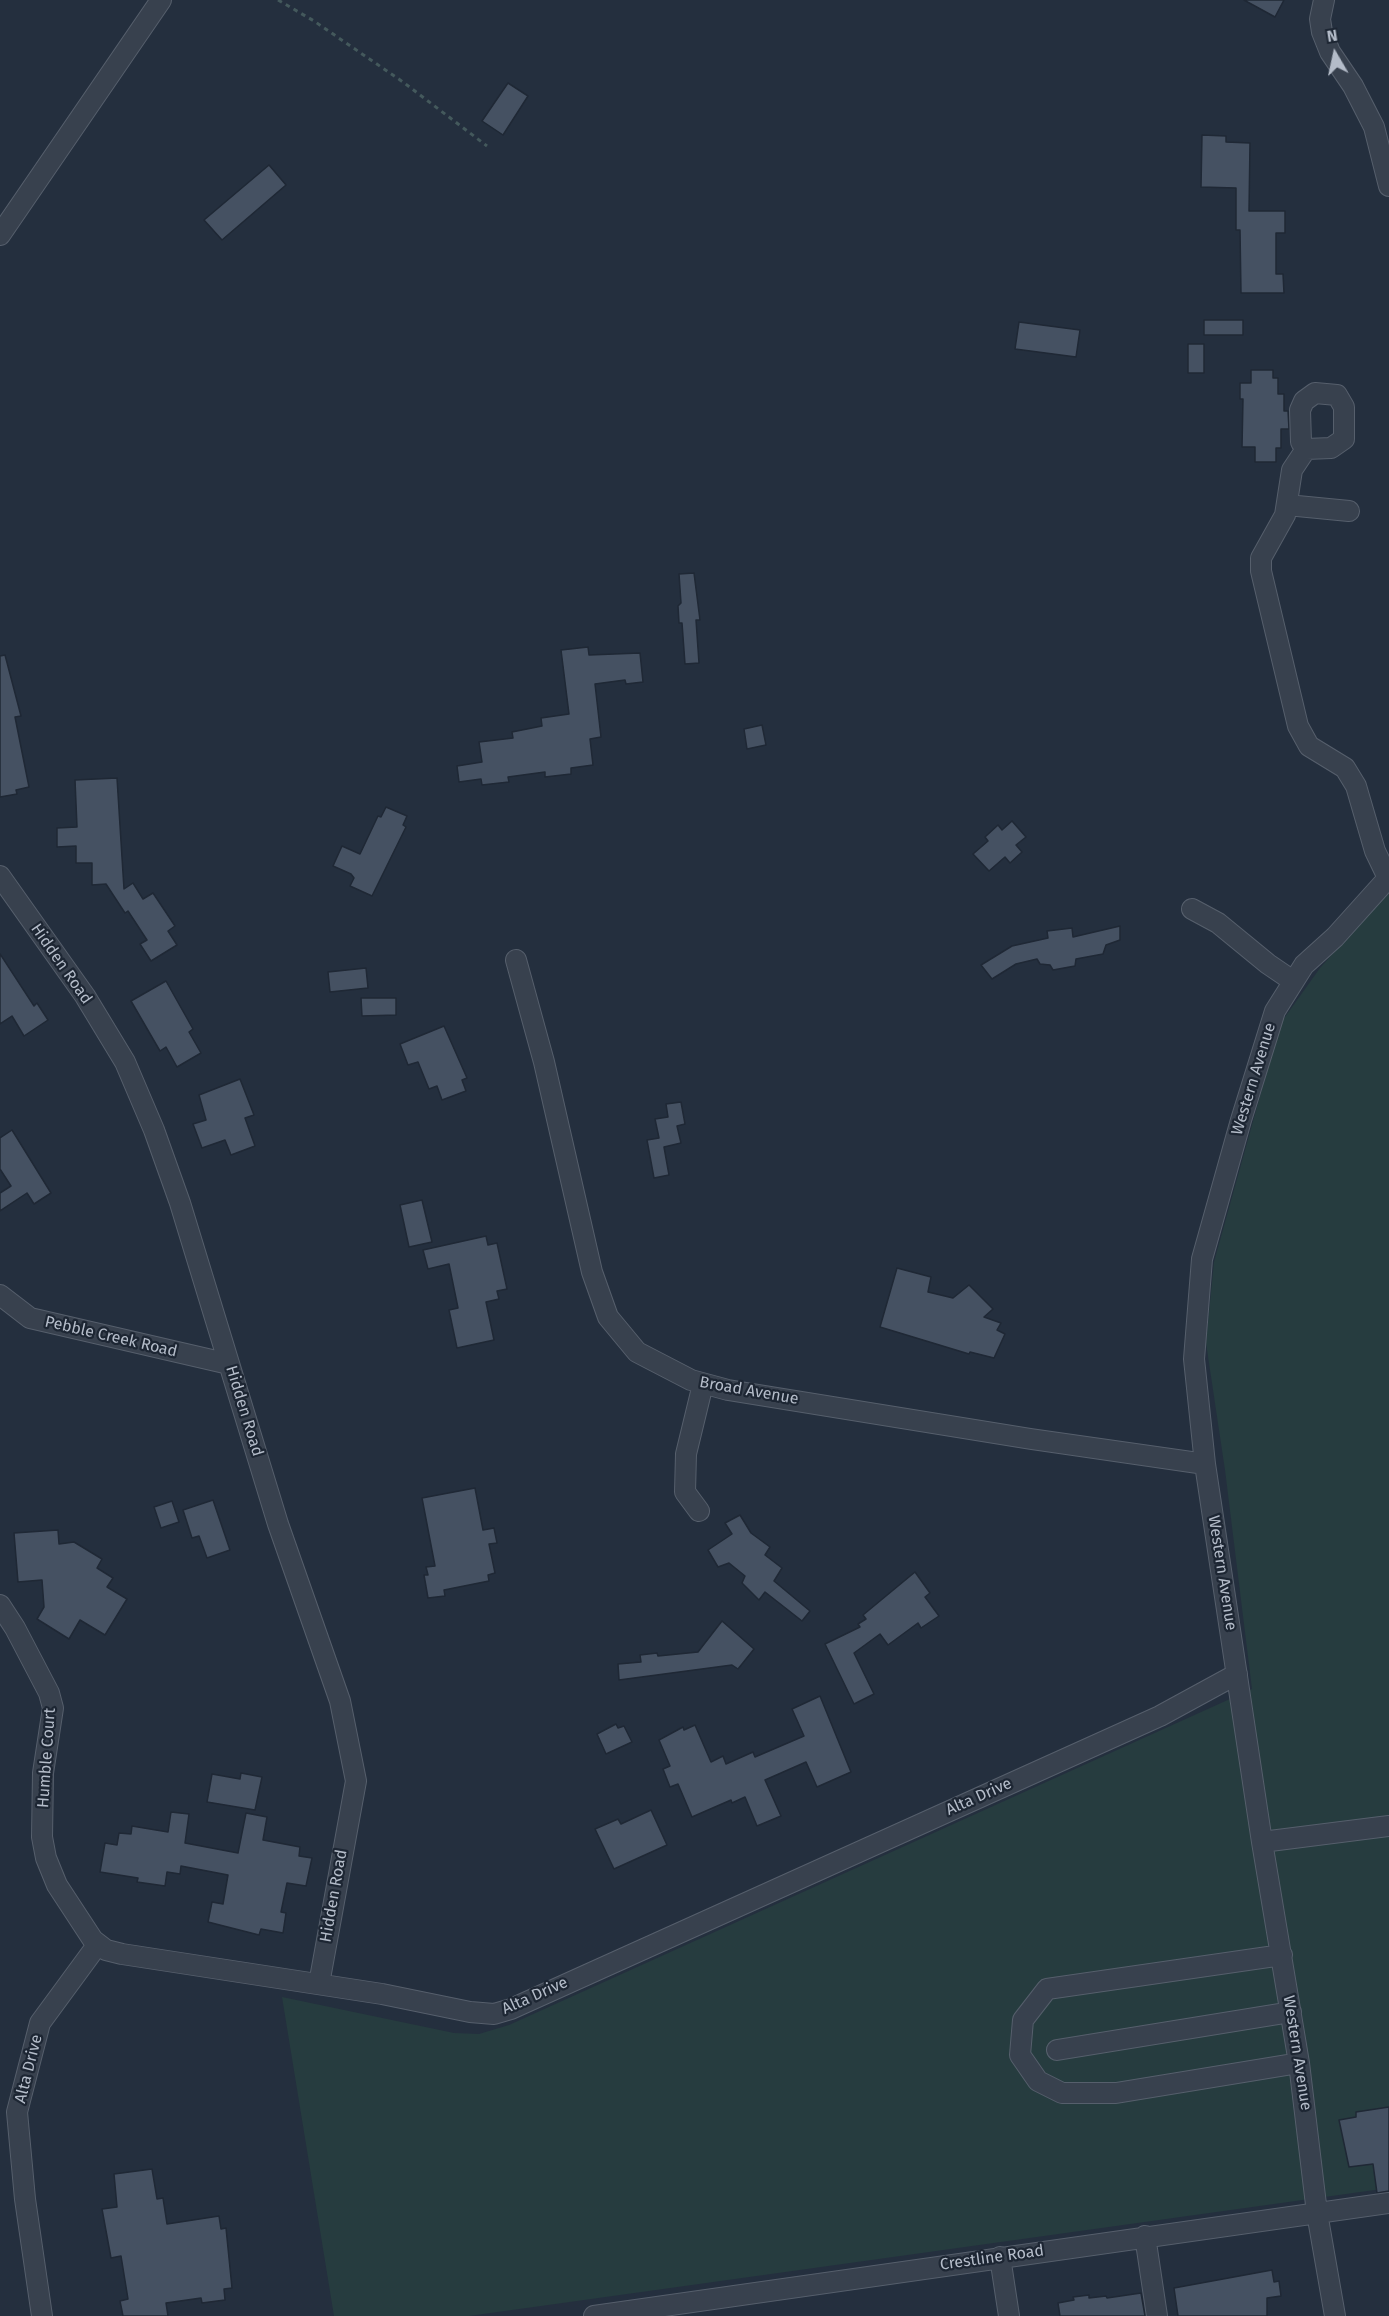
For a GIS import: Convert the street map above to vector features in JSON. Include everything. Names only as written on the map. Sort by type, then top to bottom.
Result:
[{"type":"street","points":[[0,235],[161,0]]},
{"type":"street","points":[[1324,0],[1320,19],[1322,32],[1330,52],[1353,86],[1374,127],[1389,186]]},
{"type":"street","points":[[1306,449],[1292,470],[1287,505],[1278,532],[1261,558],[1260,570],[1298,726],[1309,746],[1345,768],[1356,786],[1375,851],[1388,877]]},
{"type":"street","points":[[1287,505],[1349,511]]},
{"type":"street","name":"Hidden Road","points":[[0,876],[85,996],[124,1062],[154,1130],[180,1203],[278,1524],[340,1701],[356,1781],[319,1984]]},
{"type":"street","name":"Western Avenue","points":[[1335,2316],[1317,2212],[1299,2063],[1262,1842],[1205,1464],[1194,1359],[1202,1259],[1241,1120],[1275,1011],[1304,965],[1335,937],[1388,877]]},
{"type":"street","points":[[1192,909],[1218,923],[1293,981]]},
{"type":"street","name":"Broad Avenue","points":[[516,960],[544,1062],[592,1272],[608,1317],[637,1352],[691,1380],[728,1390],[1031,1439],[1205,1464]]},
{"type":"street","name":"Pebble Creek Road","points":[[0,1295],[30,1318],[229,1364]]},
{"type":"street","points":[[699,1510],[685,1492],[686,1454],[704,1383]]},
{"type":"street","name":"Humble Court","points":[[0,1605],[15,1628],[49,1693],[53,1708],[50,1744],[43,1773],[42,1837],[46,1858],[57,1885],[98,1944]]},
{"type":"street","name":"Alta Drive","points":[[42,2316],[25,2199],[17,2112],[40,2023],[98,1944],[122,1954],[382,1994],[470,2012],[494,2014],[511,2009],[1160,1716],[1238,1674]]},
{"type":"street","points":[[1262,1842],[1389,1826]]},
{"type":"street","points":[[1282,1955],[1047,1989],[1023,2020],[1020,2055],[1038,2081],[1062,2093],[1116,2093],[1299,2063]]},
{"type":"street","points":[[1057,2050],[1291,2012]]},
{"type":"street","name":"Crestline Road","points":[[594,2316],[1389,2203]]},
{"type":"street","points":[[1145,2236],[1157,2316]]},
{"type":"street","points":[[1000,2257],[1009,2316]]},
{"type":"path","points":[[278,0],[314,21],[403,82],[487,146]]},
{"type":"green space","points":[[1389,891],[1389,2188],[469,2316],[334,2316],[282,1997],[454,2033],[479,2034],[509,2025],[1252,1689],[1225,1470],[1206,1343],[1214,1262],[1280,1024],[1320,968]]},
{"type":"building","points":[[1244,0],[1284,0],[1275,17]]},
{"type":"building","points":[[508,83],[528,96],[503,135],[482,121]]},
{"type":"building","points":[[1202,135],[1226,136],[1226,142],[1250,143],[1249,211],[1285,211],[1285,233],[1276,233],[1276,274],[1283,274],[1284,293],[1241,293],[1240,230],[1236,230],[1236,188],[1201,187]]},
{"type":"building","points":[[269,165],[286,185],[222,240],[204,220]]},
{"type":"building","points":[[1204,320],[1243,320],[1243,335],[1204,335]]},
{"type":"building","points":[[1019,322],[1080,330],[1076,357],[1015,349]]},
{"type":"building","points":[[1188,344],[1204,344],[1204,373],[1188,373]]},
{"type":"building","points":[[1251,370],[1273,370],[1273,378],[1278,378],[1278,394],[1284,394],[1284,411],[1288,411],[1289,429],[1281,429],[1281,448],[1276,448],[1276,462],[1255,462],[1255,447],[1242,447],[1243,399],[1240,399],[1240,383],[1251,383]]},
{"type":"building","points":[[694,573],[700,620],[696,620],[699,663],[685,664],[682,623],[679,623],[678,606],[681,603],[679,574]]},
{"type":"building","points":[[588,647],[589,655],[640,653],[643,682],[626,684],[625,680],[595,684],[601,737],[590,739],[593,765],[571,768],[571,774],[545,777],[545,772],[508,777],[509,782],[482,785],[481,779],[459,782],[457,766],[482,762],[479,742],[513,738],[512,732],[542,726],[541,718],[569,714],[561,650]]},
{"type":"building","points":[[5,655],[21,716],[15,717],[29,787],[16,790],[17,794],[0,797],[0,656]]},
{"type":"building","points":[[762,725],[766,745],[747,749],[744,729]]},
{"type":"building","points":[[117,778],[124,889],[133,883],[143,899],[153,893],[175,926],[168,931],[177,945],[151,961],[140,944],[147,940],[128,911],[125,913],[106,884],[92,885],[92,863],[76,863],[76,846],[57,847],[57,828],[77,827],[75,780]]},
{"type":"building","points":[[386,807],[407,816],[403,825],[406,827],[372,896],[350,886],[354,878],[351,874],[333,866],[342,846],[360,854],[378,816],[381,817]]},
{"type":"building","points":[[1012,821],[1026,837],[1016,845],[1022,852],[1010,863],[1005,857],[989,871],[973,854],[988,841],[985,837],[998,825],[1002,830]]},
{"type":"building","points":[[1120,926],[1120,940],[1106,945],[1103,954],[1076,959],[1075,966],[1053,970],[1050,965],[1040,964],[1037,959],[1016,964],[992,979],[981,965],[1012,946],[1048,938],[1047,931],[1072,928],[1073,937]]},
{"type":"building","points":[[0,954],[34,1006],[37,1003],[48,1020],[24,1036],[12,1016],[0,1024]]},
{"type":"building","points":[[366,968],[368,988],[330,992],[328,972]]},
{"type":"building","points":[[166,981],[193,1029],[189,1032],[201,1053],[177,1067],[166,1047],[160,1051],[131,1001]]},
{"type":"building","points":[[361,998],[396,998],[396,1015],[362,1016]]},
{"type":"building","points":[[444,1026],[467,1078],[462,1080],[466,1091],[442,1100],[437,1086],[429,1089],[418,1062],[408,1065],[400,1044]]},
{"type":"building","points":[[240,1079],[254,1115],[245,1118],[255,1146],[231,1155],[225,1140],[202,1148],[193,1124],[206,1120],[199,1095]]},
{"type":"building","points":[[681,1102],[685,1124],[677,1126],[681,1143],[664,1147],[669,1175],[654,1178],[647,1140],[659,1138],[655,1119],[668,1117],[666,1104]]},
{"type":"building","points":[[12,1130],[51,1193],[34,1204],[27,1193],[0,1211],[0,1193],[11,1186],[0,1169],[0,1138]]},
{"type":"building","points":[[422,1200],[432,1242],[409,1247],[400,1205]]},
{"type":"building","points":[[486,1236],[488,1245],[497,1243],[507,1289],[497,1291],[499,1299],[486,1302],[494,1340],[457,1348],[449,1310],[458,1308],[449,1264],[428,1269],[423,1250]]},
{"type":"building","points":[[897,1268],[931,1277],[928,1292],[953,1298],[969,1285],[993,1309],[984,1317],[1001,1323],[997,1330],[1005,1334],[994,1358],[970,1352],[969,1354],[880,1327]]},
{"type":"building","points":[[475,1488],[483,1530],[494,1528],[497,1543],[489,1544],[495,1573],[488,1575],[489,1581],[444,1590],[445,1596],[428,1598],[424,1575],[428,1575],[426,1567],[435,1566],[422,1498]]},
{"type":"building","points":[[213,1500],[230,1550],[207,1558],[199,1536],[192,1538],[183,1510]]},
{"type":"building","points":[[172,1501],[179,1522],[161,1528],[154,1507]]},
{"type":"building","points":[[740,1515],[751,1533],[770,1547],[765,1555],[782,1568],[774,1581],[810,1611],[802,1621],[765,1592],[759,1600],[742,1583],[745,1576],[729,1563],[718,1567],[708,1550],[732,1534],[725,1523]]},
{"type":"building","points":[[58,1530],[59,1544],[74,1542],[102,1559],[97,1568],[113,1578],[107,1587],[127,1599],[105,1635],[80,1620],[69,1639],[37,1619],[44,1607],[42,1580],[18,1582],[14,1533]]},
{"type":"building","points":[[915,1572],[930,1593],[925,1597],[939,1616],[921,1628],[918,1623],[888,1645],[880,1634],[854,1653],[874,1694],[854,1704],[825,1644],[860,1627],[858,1624],[866,1619],[863,1615]]},
{"type":"building","points":[[722,1621],[754,1649],[738,1669],[732,1665],[619,1680],[618,1664],[641,1662],[640,1655],[657,1653],[658,1656],[698,1652]]},
{"type":"building","points":[[820,1696],[851,1772],[817,1787],[806,1762],[765,1780],[781,1816],[757,1826],[745,1797],[732,1803],[731,1800],[692,1817],[678,1784],[670,1787],[663,1769],[670,1766],[659,1740],[683,1727],[684,1730],[695,1725],[711,1762],[723,1756],[726,1764],[753,1752],[755,1757],[804,1736],[792,1709]]},
{"type":"building","points":[[616,1724],[618,1728],[624,1726],[632,1742],[606,1754],[597,1734]]},
{"type":"building","points":[[241,1773],[262,1777],[255,1810],[207,1802],[212,1774],[240,1779]]},
{"type":"building","points":[[651,1810],[667,1845],[614,1869],[595,1829],[618,1819],[621,1824]]},
{"type":"building","points":[[171,1812],[189,1814],[185,1843],[238,1853],[246,1813],[267,1817],[263,1840],[300,1847],[299,1856],[312,1858],[306,1886],[287,1883],[281,1912],[286,1913],[283,1933],[261,1929],[259,1935],[208,1922],[212,1902],[223,1904],[228,1875],[181,1866],[180,1874],[167,1872],[165,1886],[137,1882],[138,1878],[100,1872],[105,1843],[117,1845],[119,1833],[131,1834],[132,1826],[168,1832]]},
{"type":"building","points":[[1389,2107],[1389,2191],[1377,2193],[1373,2164],[1349,2167],[1339,2120],[1356,2117],[1356,2112]]},
{"type":"building","points":[[152,2169],[157,2199],[163,2198],[167,2224],[219,2216],[221,2229],[226,2228],[232,2288],[224,2289],[225,2300],[202,2303],[201,2298],[166,2303],[168,2316],[123,2316],[120,2301],[128,2299],[121,2256],[111,2258],[102,2209],[117,2207],[114,2174]]},
{"type":"building","points":[[1272,2270],[1274,2282],[1279,2281],[1281,2296],[1267,2298],[1267,2316],[1178,2316],[1174,2288]]},
{"type":"building","points":[[1141,2293],[1145,2316],[1060,2316],[1058,2303],[1074,2300],[1073,2297],[1089,2295],[1089,2298],[1106,2296],[1107,2298]]}]
